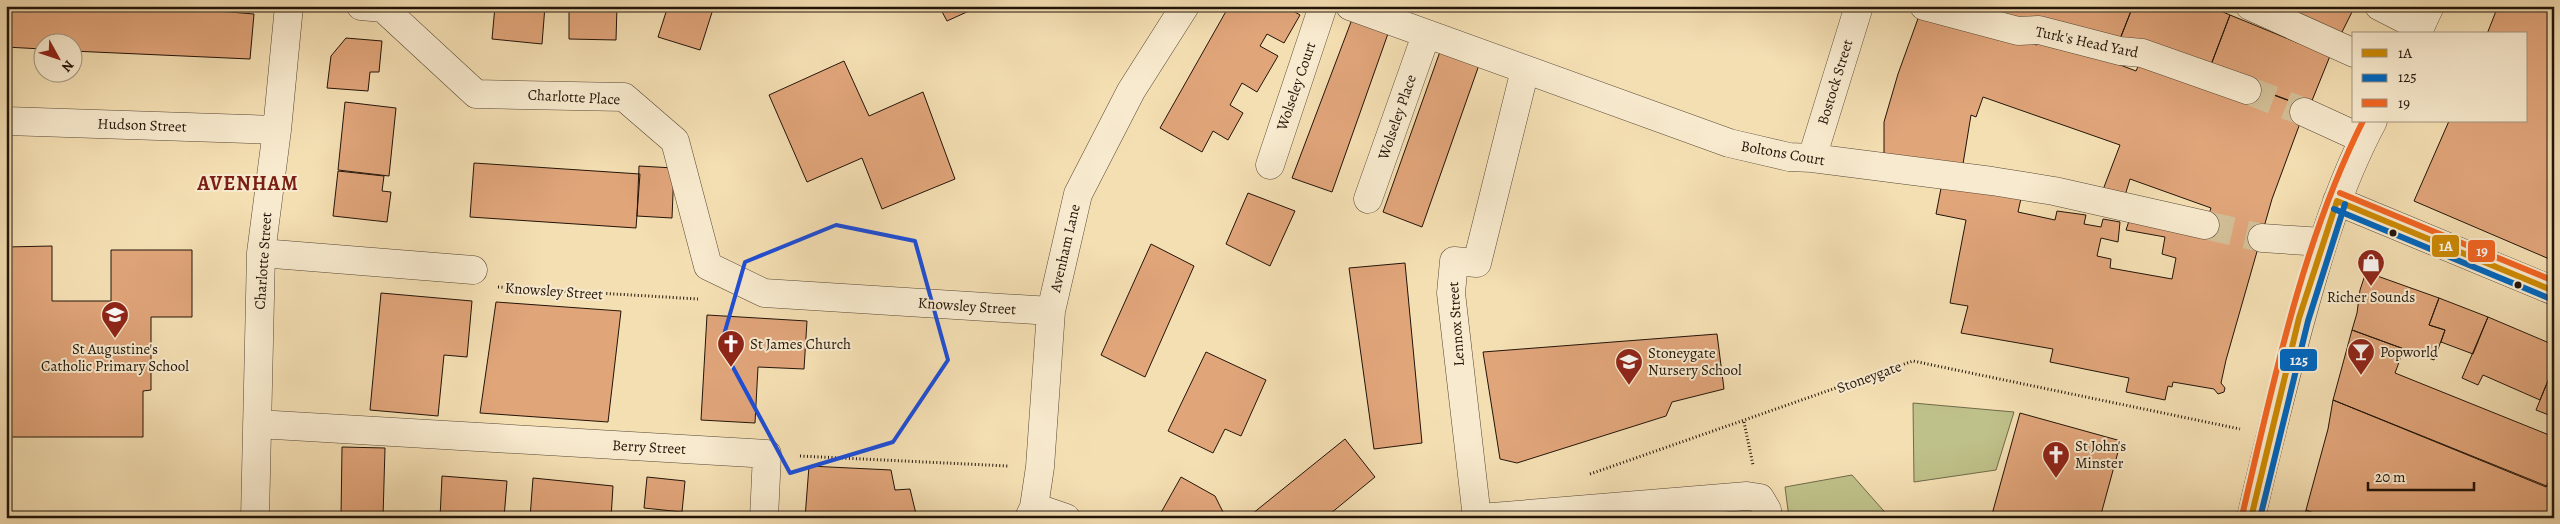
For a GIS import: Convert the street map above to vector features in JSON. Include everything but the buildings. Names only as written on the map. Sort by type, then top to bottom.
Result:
[{"type":"street","name":"Charlotte Street","points":[[255,518],[261,252],[277,130],[289,6]]},
{"type":"street","name":"Charlotte Place","points":[[361,6],[383,8],[476,94],[624,97],[676,141],[708,266]]},
{"type":"street","name":"Avenham Lane","points":[[1032,512],[1040,467],[1051,311],[1078,194],[1131,91],[1185,6]]},
{"type":"street","name":"Wolseley Court","points":[[1270,165],[1323,6]]},
{"type":"street","name":"Boltons Court","points":[[1350,6],[1729,143],[1789,157],[1812,158],[2054,191],[2205,225]]},
{"type":"street","name":"Bostock Street","points":[[1812,158],[1859,6]]},
{"type":"street","name":"Turk's Head Yard","points":[[1924,6],[2018,31],[2039,30],[2120,52],[2142,53],[2248,90]]},
{"type":"street","points":[[2250,6],[2352,52]]},
{"type":"street","points":[[2379,6],[2422,22]]},
{"type":"street","name":"Wolseley Place","points":[[1368,199],[1426,35]]},
{"type":"street","name":"Lennox Street","points":[[1479,518],[1451,293],[1454,261],[1477,263],[1525,70]]},
{"type":"street","points":[[2251,518],[2270,436],[2322,242],[2337,200],[2368,130],[2304,112]]},
{"type":"street","name":"Hudson Street","points":[[6,120],[277,130]]},
{"type":"street","points":[[2337,200],[2554,291]]},
{"type":"street","points":[[2262,238],[2322,242]]},
{"type":"street","points":[[261,252],[473,270]]},
{"type":"street","name":"Knowsley Street","points":[[708,266],[764,293],[1051,311]]},
{"type":"street","name":"Berry Street","points":[[257,424],[767,454]]},
{"type":"street","points":[[764,518],[767,454]]},
{"type":"street","points":[[1479,518],[1747,496],[1764,508]]},
{"type":"street","points":[[1032,512],[1066,518]]},
{"type":"path","name":"Knowsley Street","points":[[473,270],[501,289],[690,300],[708,298]]},
{"type":"path","name":"Stoneygate","points":[[1580,478],[1744,422],[1913,361],[2270,436]]},
{"type":"path","points":[[1744,422],[1764,508]]},
{"type":"path","points":[[767,454],[1040,467]]},
{"type":"highlighted area","points":[[836,225],[915,241],[948,360],[893,442],[790,473],[721,345],[745,262]]},
{"type":"green space","points":[[1913,403],[2014,412],[1996,470],[1914,482]]},
{"type":"green space","points":[[1852,475],[1890,518],[1789,518],[1785,487]]},
{"type":"tunnel","points":[[2247,90],[2304,112]]},
{"type":"tunnel","points":[[2205,225],[2262,238]]},
{"type":"transit line","name":"19","points":[[2242,516],[2265,416],[2306,264],[2342,167],[2363,122]]},
{"type":"transit line","name":"19","points":[[2340,193],[2554,281]]},
{"type":"transit line","name":"1A","points":[[2337,201],[2554,291]]},
{"type":"transit line","name":"1A","points":[[2251,518],[2299,318],[2337,201]]},
{"type":"transit line","name":"125","points":[[2260,518],[2308,321],[2345,204]]},
{"type":"transit line","name":"125","points":[[2334,209],[2551,299]]},
{"type":"place","name":"Richer Sounds","points":[[2371,287]]},
{"type":"place","name":"St Augustine's Catholic Primary School","points":[[115,339]]},
{"type":"place","name":"St James Church","points":[[731,368]]},
{"type":"place","name":"Popworld","points":[[2361,376]]},
{"type":"place","name":"Stoneygate Nursery School","points":[[1629,386]]},
{"type":"place","name":"St John's Minster","points":[[2056,479]]},
{"type":"district","name":"AVENHAM","points":[[248,183]]}]
